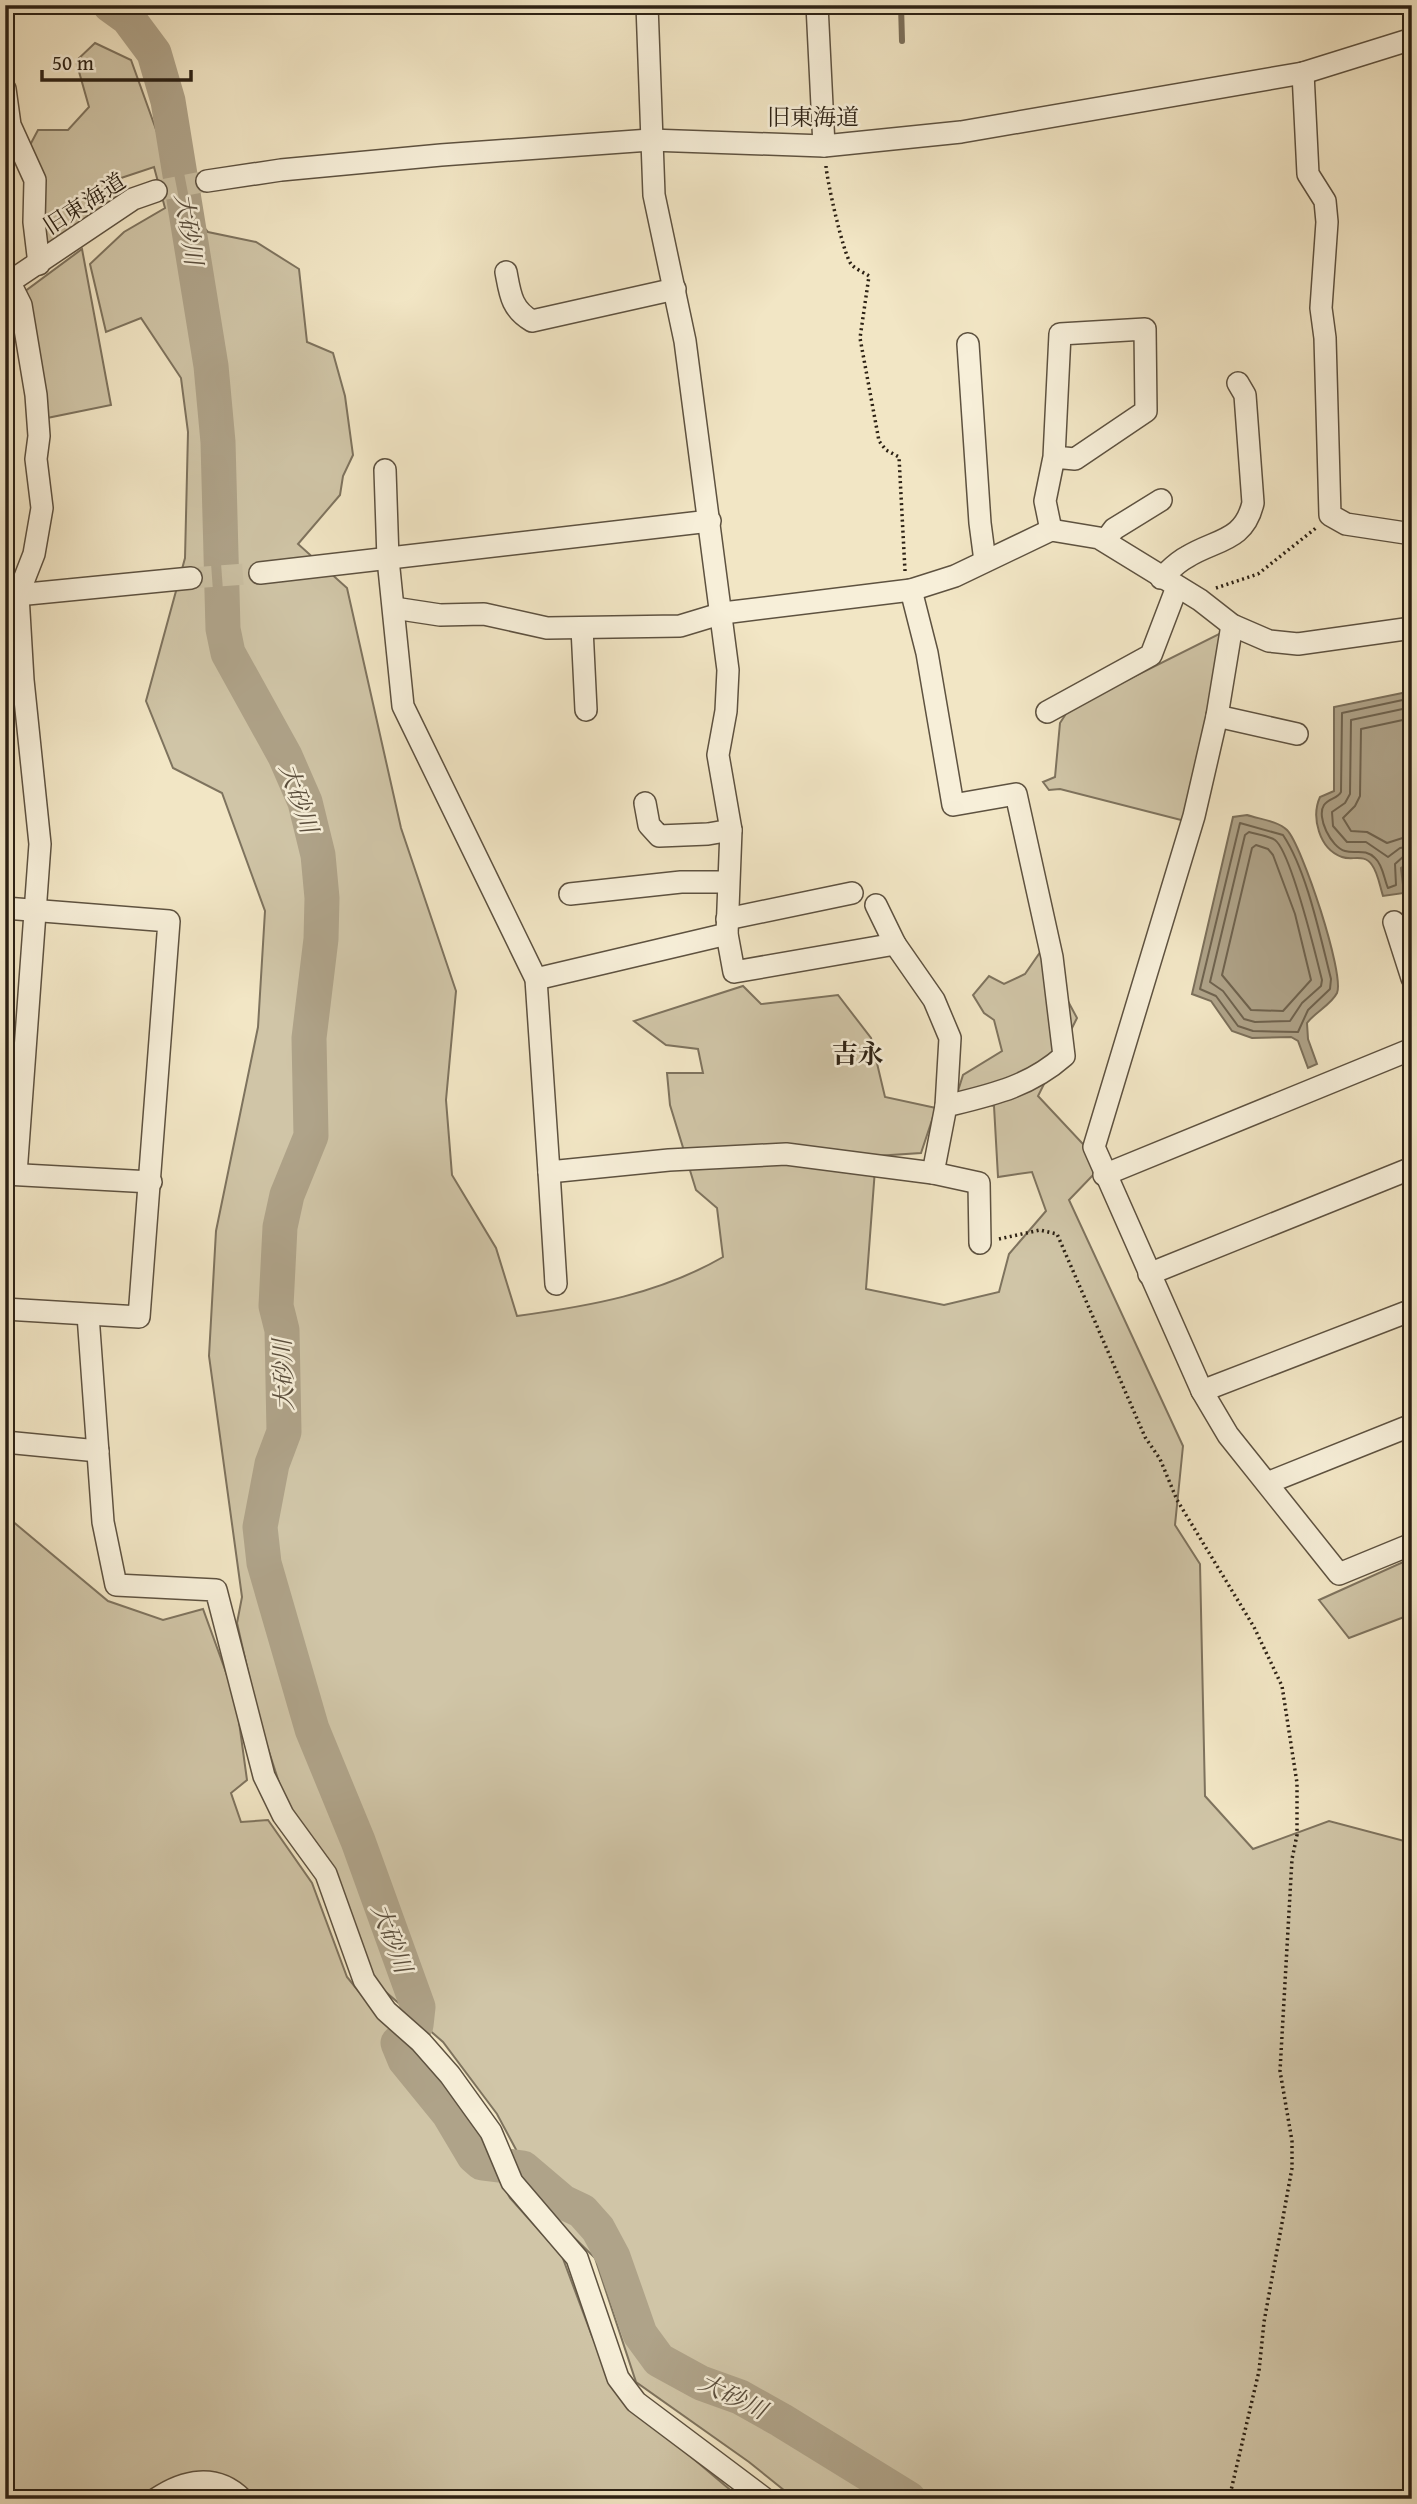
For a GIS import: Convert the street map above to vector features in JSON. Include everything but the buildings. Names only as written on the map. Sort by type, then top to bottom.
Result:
[{"type":"street","points":[[647,5],[654,195],[675,289],[723,613],[728,670],[726,711],[718,755],[731,830],[727,927],[734,972],[895,944]]},
{"type":"street","points":[[817,5],[824,146]]},
{"type":"street","name":"旧東海道","points":[[206,181],[281,170],[440,155],[650,140],[824,146],[961,132],[1303,73],[1412,39]]},
{"type":"street","points":[[1303,73],[1308,174],[1325,201],[1327,222],[1321,308],[1325,338],[1330,515],[1346,524],[1412,534]]},
{"type":"street","points":[[5,89],[10,125],[35,180],[34,222],[39,264]]},
{"type":"street","name":"旧東海道","points":[[8,284],[133,199],[156,191]]},
{"type":"street","points":[[506,272],[512,301],[519,314],[531,321],[675,289]]},
{"type":"street","points":[[8,284],[21,304],[36,395],[39,436],[36,459],[42,508],[34,554],[12,596],[40,844],[35,911],[15,1042],[11,1174],[151,1182]]},
{"type":"street","points":[[1051,530],[1045,501],[1054,457],[1060,334],[1145,329],[1146,411],[1076,459],[1054,457]]},
{"type":"street","points":[[968,344],[985,561]]},
{"type":"street","points":[[1046,712],[1151,655],[1169,583],[1186,557],[1240,531],[1250,519],[1253,503],[1245,395],[1238,383]]},
{"type":"street","points":[[385,470],[388,559],[403,706],[536,979],[556,1284]]},
{"type":"street","points":[[1105,541],[1114,529],[1161,500]]},
{"type":"street","points":[[260,573],[710,521]]},
{"type":"street","points":[[394,608],[440,614],[484,614],[547,628],[680,626],[723,613],[911,590],[955,576],[1051,530],[1105,541],[1200,600],[1232,625],[1269,641],[1298,644],[1412,628]]},
{"type":"street","points":[[12,596],[191,578]]},
{"type":"street","points":[[911,590],[927,653],[953,805],[1016,794],[1052,957],[1064,1056],[1044,1074],[1015,1088],[946,1106]]},
{"type":"street","points":[[1232,625],[1217,716],[1194,817],[1094,1147],[1104,1175],[1202,1391],[1228,1434],[1339,1574],[1412,1544]]},
{"type":"street","points":[[582,628],[586,710]]},
{"type":"street","points":[[1217,716],[1297,734]]},
{"type":"street","points":[[645,803],[649,825],[659,836],[731,830]]},
{"type":"street","points":[[570,894],[681,882],[727,882]]},
{"type":"street","points":[[536,979],[852,893]]},
{"type":"street","points":[[876,905],[895,944],[934,1000],[950,1038],[946,1106],[933,1173]]},
{"type":"street","points":[[5,908],[169,921],[139,1317],[5,1309]]},
{"type":"street","points":[[1394,922],[1412,978]]},
{"type":"street","points":[[1104,1175],[1412,1049]]},
{"type":"street","points":[[549,1172],[669,1160],[786,1154],[933,1173],[979,1183],[980,1243]]},
{"type":"street","points":[[1149,1274],[1412,1168]]},
{"type":"street","points":[[1202,1391],[1412,1310]]},
{"type":"street","points":[[88,1315],[103,1521],[116,1585],[216,1590],[264,1776],[284,1815],[326,1874],[364,1980],[386,2011],[421,2042],[450,2075],[491,2132],[512,2182],[577,2258],[618,2378],[636,2402],[765,2499]]},
{"type":"street","points":[[1267,1483],[1412,1425]]},
{"type":"street","points":[[5,1442],[98,1451]]},
{"type":"street","points":[[156,2499],[181,2484],[204,2479],[235,2492],[242,2499]]},
{"type":"path","points":[[824,146],[827,186],[837,214],[845,255],[852,267],[869,276],[860,338],[878,441],[886,450],[899,457],[904,557],[906,579],[911,590]]},
{"type":"path","points":[[1200,600],[1207,591],[1258,574],[1330,515]]},
{"type":"path","points":[[980,1243],[1040,1230],[1057,1234],[1146,1437],[1160,1459],[1177,1500],[1254,1627],[1282,1686],[1297,1783],[1297,1835],[1292,1859],[1279,2071],[1292,2141],[1292,2168],[1264,2322],[1259,2371],[1229,2499]]},
{"type":"shaded area","points":[[95,43],[131,60],[158,135],[176,197],[208,232],[256,242],[299,269],[307,342],[333,353],[345,396],[353,455],[343,476],[340,495],[298,544],[347,588],[401,828],[456,991],[446,1100],[452,1175],[496,1248],[517,1316],[623,1297],[699,1270],[723,1257],[717,1208],[696,1190],[670,1105],[667,1073],[703,1073],[698,1049],[666,1045],[634,1021],[743,986],[761,1004],[838,995],[871,1038],[885,1097],[936,1108],[921,1153],[876,1156],[866,1289],[944,1305],[999,1292],[1009,1254],[1046,1211],[1032,1172],[998,1177],[994,1106],[957,1094],[963,1075],[1002,1051],[994,1020],[984,1013],[973,995],[989,976],[1004,984],[1025,974],[1041,951],[1077,1018],[1038,1096],[1083,1144],[1095,1173],[1069,1200],[1183,1446],[1175,1525],[1200,1564],[1205,1796],[1253,1849],[1329,1821],[1412,1843],[1412,2499],[795,2499],[749,2462],[636,2382],[595,2258],[551,2215],[497,2114],[443,2042],[371,1979],[286,1804],[260,1724],[237,1623],[242,1597],[209,1356],[216,1231],[258,1027],[265,911],[222,793],[173,768],[146,701],[185,558],[188,432],[181,378],[141,318],[106,332],[90,264],[124,232],[165,208],[154,167],[121,178],[120,206],[60,243],[45,242],[29,147],[38,130],[68,130],[89,107],[76,61]]},
{"type":"shaded area","points":[[82,249],[111,405],[47,418],[24,292]]},
{"type":"shaded area","points":[[1225,631],[1185,821],[1060,789],[1049,790],[1043,782],[1055,777],[1060,723],[1069,709]]},
{"type":"shaded area","points":[[5,1515],[108,1601],[163,1620],[203,1609],[236,1700],[247,1780],[231,1793],[241,1822],[268,1820],[312,1883],[347,1977],[377,2014],[423,2054],[473,2127],[510,2198],[562,2256],[592,2336],[624,2400],[741,2499],[5,2499]]},
{"type":"shaded area","points":[[1412,1558],[1412,1614],[1349,1638],[1319,1600]]},
{"type":"water","points":[[1412,691],[1412,861],[1401,868],[1404,893],[1383,896],[1376,872],[1369,861],[1342,857],[1328,847],[1319,832],[1317,805],[1320,797],[1334,791],[1334,707]]},
{"type":"water","points":[[1247,815],[1279,824],[1287,830],[1312,883],[1329,937],[1338,981],[1337,993],[1307,1023],[1308,1039],[1317,1064],[1308,1068],[1298,1041],[1291,1037],[1252,1038],[1232,1031],[1211,1001],[1192,994],[1233,817]]},
{"type":"waterway","name":"大砂川","points":[[110,5],[128,18],[154,53],[168,101],[211,366],[218,442],[223,629],[228,653],[285,756],[305,802],[318,855],[322,898],[321,939],[309,1038],[311,1136],[287,1195],[280,1227],[276,1306],[282,1330],[284,1432],[272,1464],[260,1527],[264,1563],[312,1729],[358,1841],[418,2007],[416,2025],[398,2043],[405,2060],[449,2114],[474,2156],[482,2163],[523,2168],[563,2202],[582,2211],[598,2229],[613,2257],[640,2334],[659,2360],[701,2383],[740,2397],[909,2499]]},
{"type":"waterway","points":[[901,5],[902,41]]},
{"type":"tunnel","points":[[156,191],[207,181]]},
{"type":"tunnel","points":[[191,578],[260,573]]},
{"type":"district","name":"吉永","points":[[858,1053]]}]
